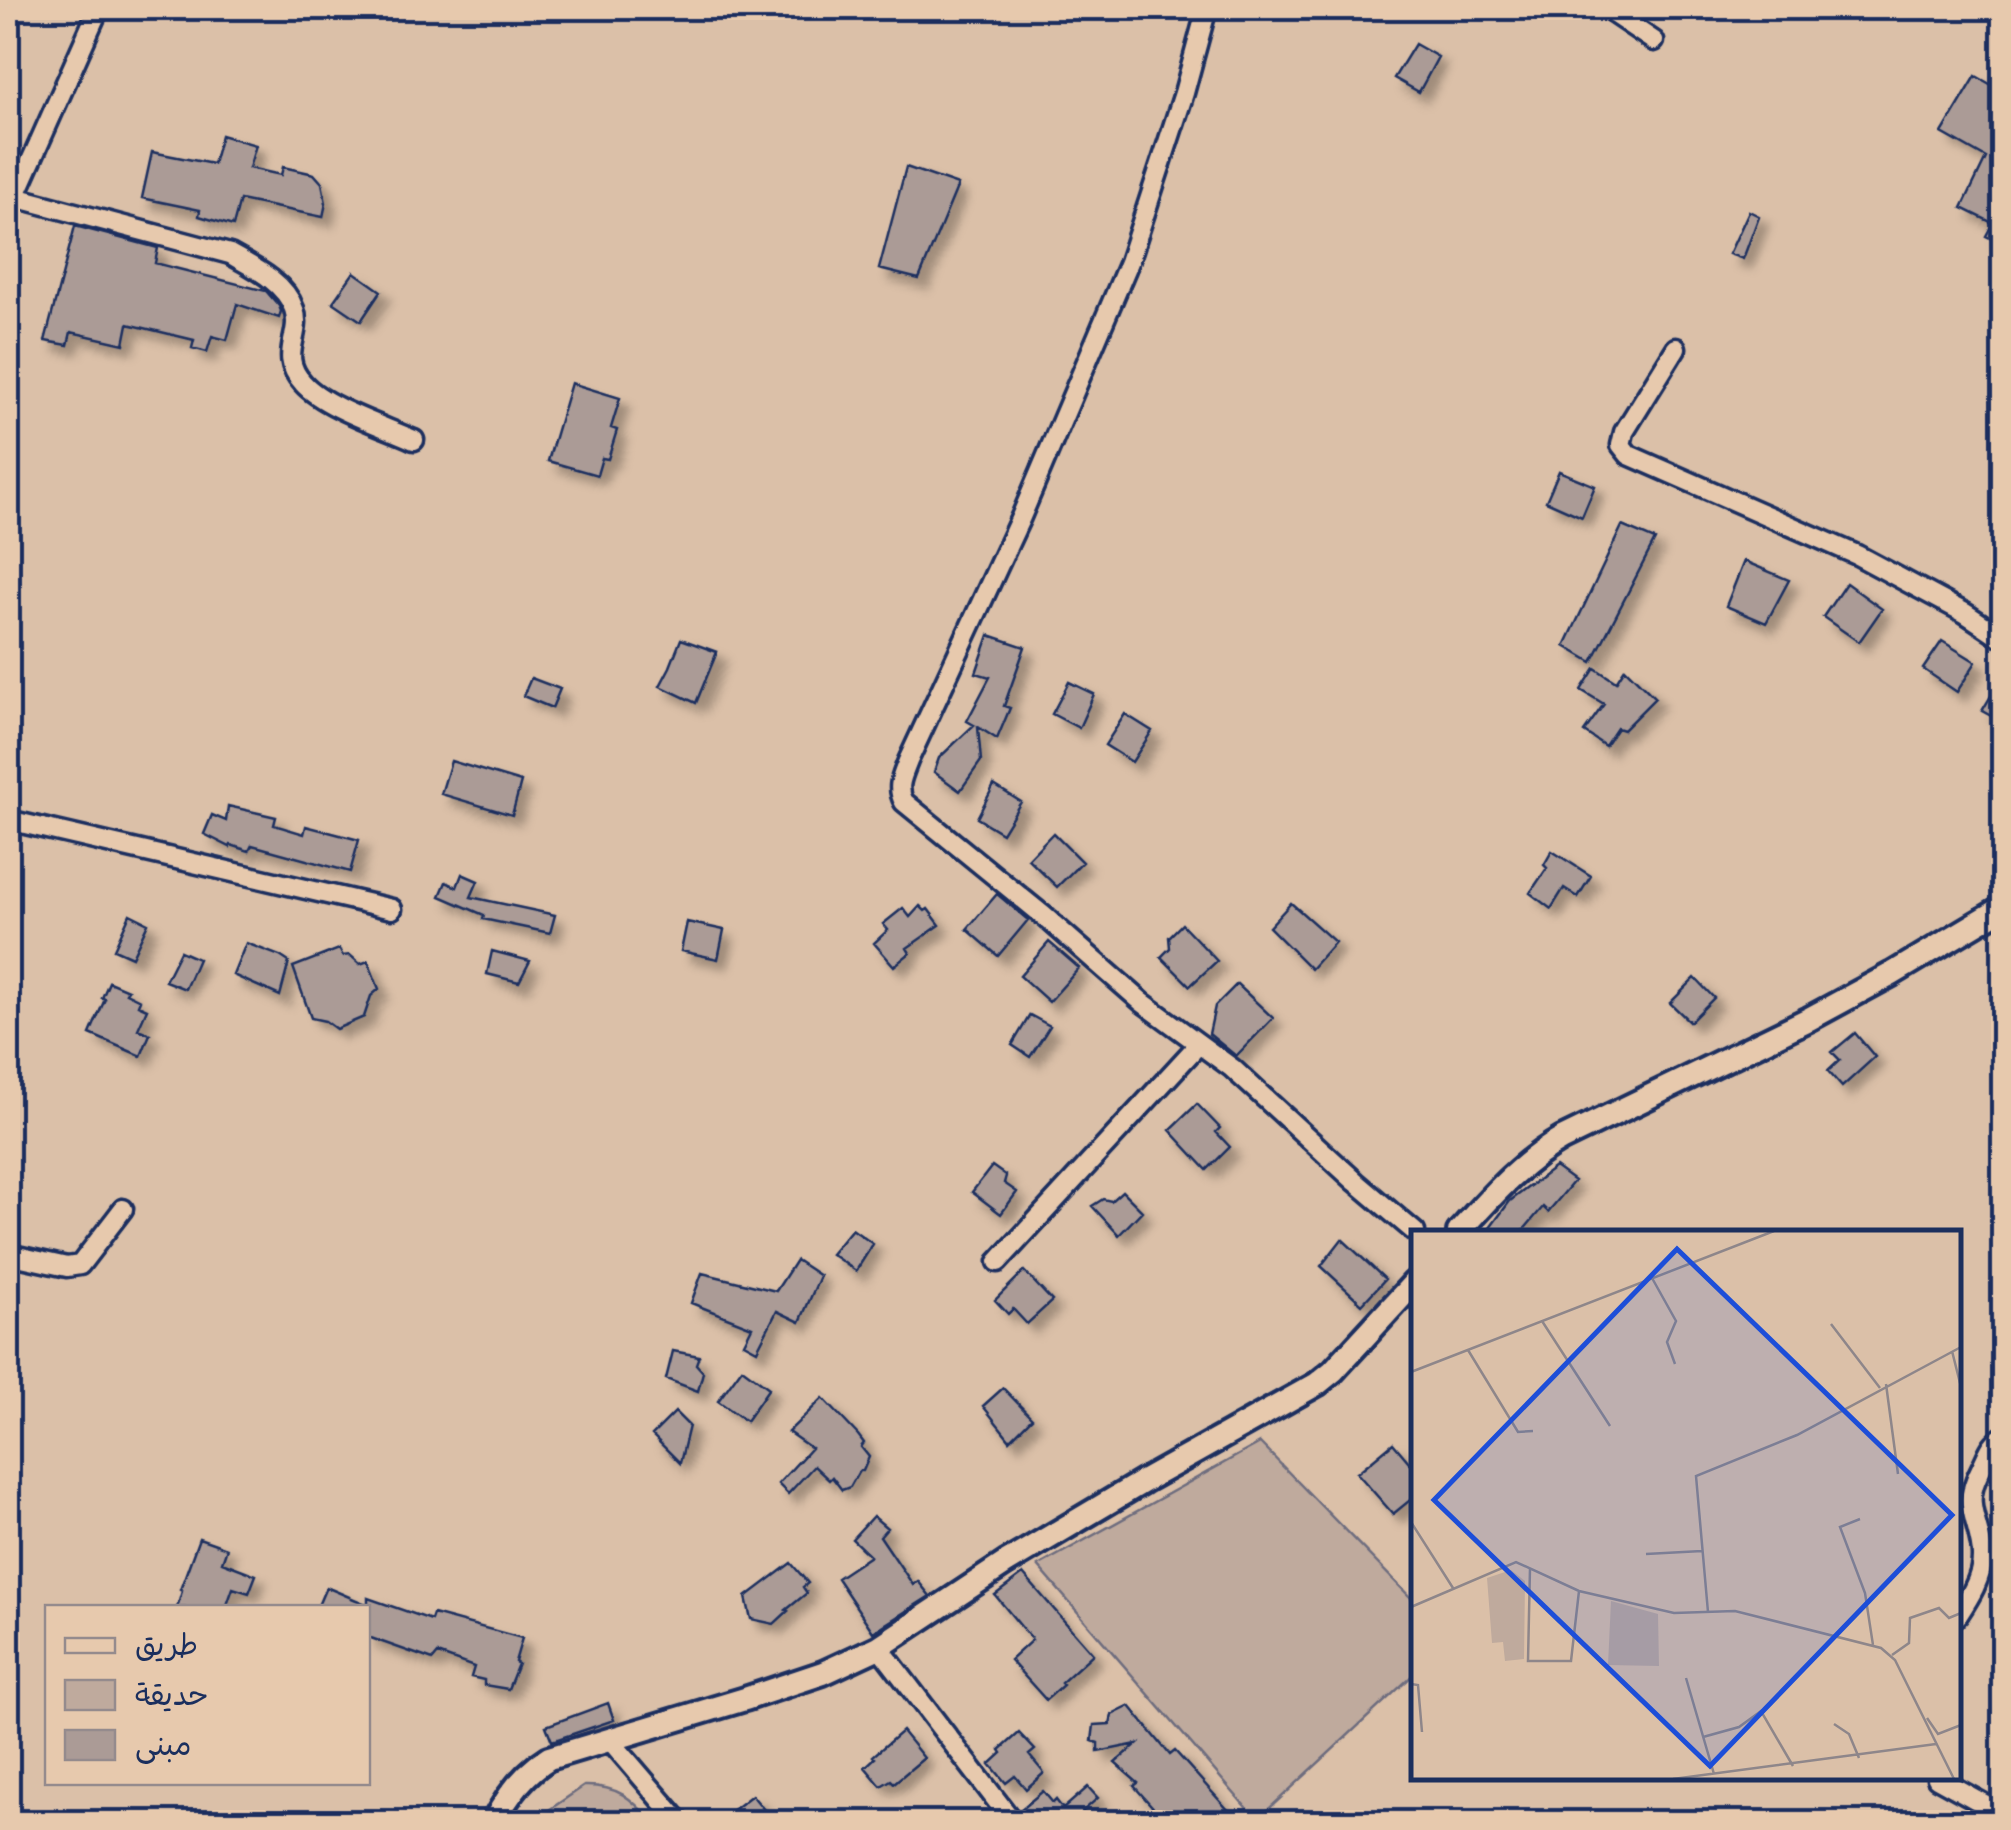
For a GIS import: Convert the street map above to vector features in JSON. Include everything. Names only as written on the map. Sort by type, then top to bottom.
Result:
[{"type":"main road","points":[[1460,1230],[1504,1182],[1562,1139],[1809,1019],[2004,907]]},
{"type":"main road","points":[[494,1822],[515,1787],[536,1766],[559,1754],[746,1699],[823,1673],[879,1647],[1128,1490],[1317,1384],[1411,1286]]},
{"type":"street","points":[[99,8],[11,205],[230,254],[261,271],[286,294],[296,312],[291,366],[304,384],[330,402],[414,440]]},
{"type":"street","points":[[1207,8],[1130,262],[899,787],[904,802],[1142,1002],[1232,1068],[1413,1230]]},
{"type":"street","points":[[1604,8],[1654,41]]},
{"type":"street","points":[[1676,348],[1624,432],[1622,445],[1629,455],[1857,555],[1966,613],[2004,639]]},
{"type":"street","points":[[8,820],[392,909]]},
{"type":"street","points":[[998,1262],[1198,1045]]},
{"type":"street","points":[[8,1254],[67,1267],[80,1264],[123,1209]]},
{"type":"street","points":[[1961,1609],[1979,1576],[1982,1559],[1980,1533],[1972,1509],[1973,1486],[1990,1449],[2004,1436]]},
{"type":"street","points":[[879,1647],[1013,1822]]},
{"type":"street","points":[[609,1739],[680,1822]]},
{"type":"street","points":[[1941,1780],[2004,1816]]},
{"type":"green space","points":[[1260,1443],[1411,1598],[1411,1677],[1257,1820],[1038,1566]]},
{"type":"green space","points":[[584,1786],[623,1795],[652,1822],[538,1822]]},
{"type":"building","points":[[1415,44],[1438,57],[1419,92],[1394,78]]},
{"type":"building","points":[[1976,76],[2004,92],[2004,234],[2000,243],[1986,236],[1993,223],[1962,208],[1986,158],[1942,133]]},
{"type":"building","points":[[221,135],[256,145],[249,168],[281,175],[283,167],[314,174],[322,183],[326,203],[323,217],[240,200],[233,226],[199,216],[200,210],[142,198],[152,152],[213,164]]},
{"type":"building","points":[[906,167],[958,185],[919,279],[879,269]]},
{"type":"building","points":[[1749,211],[1759,216],[1743,259],[1729,254]]},
{"type":"building","points":[[75,226],[158,248],[155,263],[266,291],[279,306],[279,318],[237,304],[227,340],[212,336],[207,352],[192,348],[194,340],[128,324],[124,344],[71,332],[68,345],[45,341]]},
{"type":"building","points":[[354,272],[381,291],[361,321],[333,302]]},
{"type":"building","points":[[571,383],[620,398],[611,428],[617,430],[608,459],[602,458],[597,475],[548,461]]},
{"type":"building","points":[[1559,471],[1595,486],[1582,517],[1546,501]]},
{"type":"building","points":[[1622,526],[1655,540],[1592,662],[1565,646]]},
{"type":"building","points":[[1744,561],[1789,580],[1766,623],[1726,606]]},
{"type":"building","points":[[1846,583],[1882,609],[1859,642],[1823,617]]},
{"type":"building","points":[[989,635],[1025,647],[1004,706],[1010,708],[997,739],[978,727],[981,761],[960,791],[934,772],[939,758],[974,725],[967,721],[990,677],[976,673]]},
{"type":"building","points":[[681,639],[717,652],[696,703],[660,686]]},
{"type":"building","points":[[1942,641],[1976,662],[1957,692],[1923,669]]},
{"type":"building","points":[[1595,668],[1616,682],[1625,668],[1655,698],[1623,730],[1617,728],[1605,746],[1584,732],[1604,704],[1581,690]]},
{"type":"building","points":[[2004,674],[2004,723],[1982,711]]},
{"type":"building","points":[[531,678],[560,689],[552,708],[523,696]]},
{"type":"building","points":[[1069,682],[1094,694],[1079,728],[1052,714]]},
{"type":"building","points":[[1125,714],[1152,731],[1132,762],[1105,745]]},
{"type":"building","points":[[451,761],[521,782],[512,815],[441,794]]},
{"type":"building","points":[[994,785],[1021,802],[1002,833],[977,818]]},
{"type":"building","points":[[228,806],[276,817],[274,825],[304,834],[306,826],[359,840],[350,872],[252,845],[249,851],[230,847],[204,834],[212,815],[226,821]]},
{"type":"building","points":[[1053,833],[1082,862],[1057,887],[1028,859]]},
{"type":"building","points":[[1552,851],[1591,876],[1578,897],[1564,888],[1551,909],[1530,893],[1547,868],[1544,865]]},
{"type":"building","points":[[462,874],[478,881],[471,897],[555,915],[550,933],[483,919],[484,915],[440,896],[446,882],[457,887]]},
{"type":"building","points":[[997,894],[1028,920],[998,956],[967,929]]},
{"type":"building","points":[[1291,903],[1335,942],[1311,969],[1269,927]]},
{"type":"building","points":[[920,906],[928,909],[940,925],[907,948],[910,953],[894,966],[874,943],[888,930],[883,924],[903,908],[910,917]]},
{"type":"building","points":[[130,914],[148,923],[132,957],[114,949]]},
{"type":"building","points":[[687,922],[724,930],[718,959],[681,951]]},
{"type":"building","points":[[1182,924],[1217,961],[1190,986],[1161,957],[1170,948],[1169,937]]},
{"type":"building","points":[[1049,942],[1079,968],[1049,1002],[1020,976]]},
{"type":"building","points":[[246,943],[289,962],[280,996],[233,975]]},
{"type":"building","points":[[339,949],[343,956],[350,955],[360,964],[368,961],[379,989],[371,996],[364,1017],[336,1029],[311,1018],[293,967]]},
{"type":"building","points":[[180,951],[198,959],[185,989],[165,981]]},
{"type":"building","points":[[492,951],[530,961],[519,982],[487,974]]},
{"type":"building","points":[[1695,978],[1714,998],[1690,1022],[1670,1003]]},
{"type":"building","points":[[109,982],[128,990],[126,993],[140,1000],[138,1005],[147,1009],[138,1029],[150,1034],[141,1056],[90,1034]]},
{"type":"building","points":[[1237,984],[1273,1018],[1236,1056],[1209,1034],[1215,1006]]},
{"type":"building","points":[[1030,1015],[1050,1026],[1030,1057],[1012,1045]]},
{"type":"building","points":[[1855,1033],[1875,1057],[1842,1087],[1828,1071],[1840,1060],[1832,1052]]},
{"type":"building","points":[[1197,1104],[1220,1128],[1216,1132],[1230,1147],[1207,1170],[1170,1130]]},
{"type":"building","points":[[992,1166],[1006,1176],[1004,1183],[1017,1192],[1001,1214],[972,1192]]},
{"type":"building","points":[[1555,1167],[1574,1181],[1548,1212],[1543,1207],[1524,1230],[1488,1230],[1510,1201]]},
{"type":"building","points":[[1122,1191],[1142,1211],[1119,1235],[1092,1206],[1103,1199],[1111,1201]]},
{"type":"building","points":[[852,1229],[873,1244],[856,1271],[831,1254]]},
{"type":"building","points":[[1342,1239],[1385,1279],[1362,1304],[1321,1266]]},
{"type":"building","points":[[796,1260],[820,1276],[800,1322],[777,1311],[757,1350],[744,1343],[752,1327],[691,1303],[702,1273],[776,1291]]},
{"type":"building","points":[[1024,1271],[1052,1301],[1027,1324],[1013,1309],[1008,1314],[995,1300]]},
{"type":"building","points":[[673,1351],[699,1356],[696,1364],[703,1372],[698,1391],[666,1379]]},
{"type":"building","points":[[742,1368],[769,1388],[746,1421],[718,1401]]},
{"type":"building","points":[[1003,1388],[1032,1418],[1010,1440],[983,1406]]},
{"type":"building","points":[[823,1398],[858,1435],[869,1457],[850,1487],[842,1490],[832,1477],[829,1480],[814,1466],[788,1494],[778,1484],[811,1448],[788,1432]]},
{"type":"building","points":[[675,1412],[689,1426],[680,1463],[652,1435]]},
{"type":"building","points":[[1393,1443],[1411,1464],[1411,1499],[1393,1514],[1357,1473]]},
{"type":"building","points":[[873,1516],[887,1528],[880,1536],[913,1585],[918,1581],[930,1596],[873,1632],[837,1578],[870,1556],[852,1539]]},
{"type":"building","points":[[199,1538],[227,1548],[222,1562],[256,1575],[249,1593],[233,1588],[227,1605],[178,1605]]},
{"type":"building","points":[[791,1563],[808,1583],[803,1587],[807,1593],[774,1624],[751,1619],[746,1597]]},
{"type":"building","points":[[1023,1574],[1093,1654],[1046,1700],[1010,1660],[1032,1640],[995,1595]]},
{"type":"building","points":[[326,1587],[368,1605],[318,1605]]},
{"type":"building","points":[[368,1598],[431,1620],[433,1614],[522,1638],[515,1662],[518,1664],[508,1689],[484,1685],[484,1680],[471,1677],[474,1667],[438,1654],[433,1660],[370,1638]]},
{"type":"building","points":[[608,1703],[614,1720],[552,1741],[546,1726]]},
{"type":"building","points":[[1130,1706],[1170,1755],[1175,1751],[1239,1822],[1166,1822],[1134,1786],[1138,1783],[1115,1763],[1137,1744],[1098,1752],[1098,1743],[1092,1741],[1094,1725],[1110,1724],[1112,1715]]},
{"type":"building","points":[[902,1731],[924,1758],[894,1783],[891,1780],[881,1786],[865,1767]]},
{"type":"building","points":[[1019,1733],[1035,1750],[1029,1755],[1044,1773],[1026,1789],[1015,1776],[1006,1783],[990,1764]]},
{"type":"building","points":[[1088,1787],[1098,1798],[1083,1811],[1093,1822],[1030,1822],[1020,1810],[1043,1791],[1063,1809]]},
{"type":"building","points":[[752,1795],[774,1822],[717,1822]]}]
